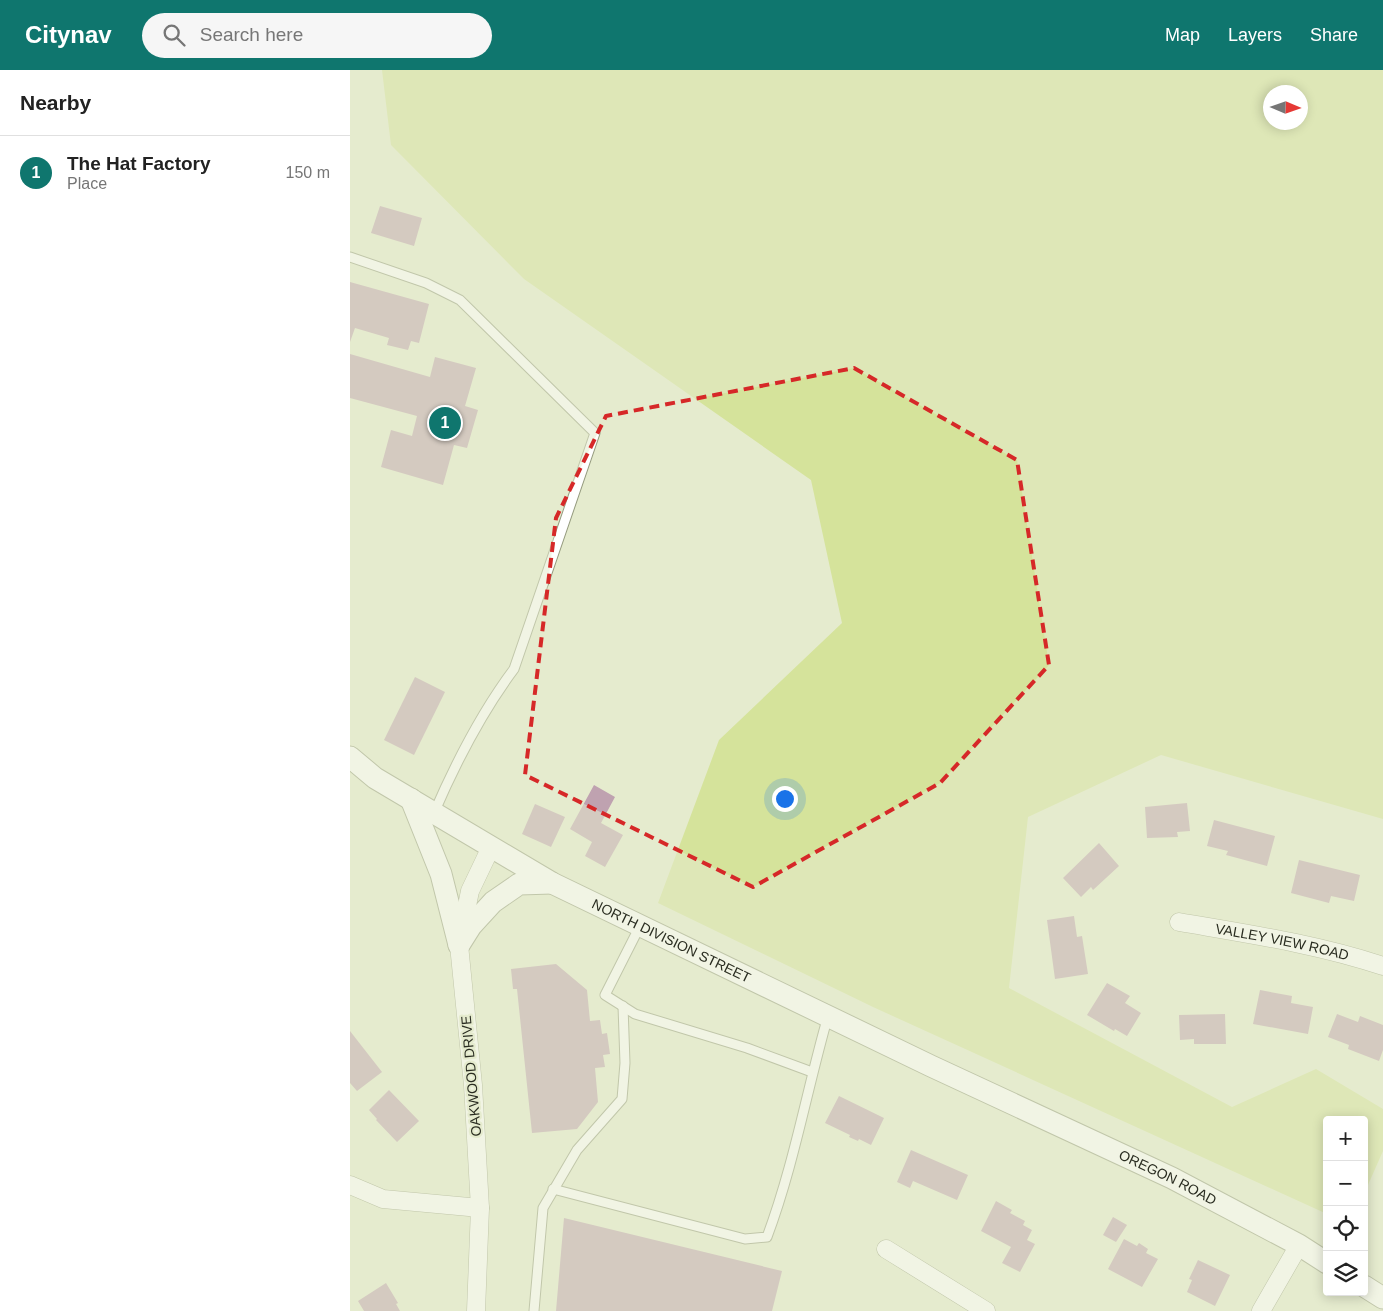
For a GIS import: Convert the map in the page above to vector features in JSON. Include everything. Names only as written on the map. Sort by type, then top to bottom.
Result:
[{"type":"street","name":"NORTH DIVISION STREET","points":[[350,757],[376,778],[552,883],[1006,1101]]},
{"type":"street","points":[[411,799],[441,874],[459,945]]},
{"type":"street","name":"OAKWOOD DRIVE","points":[[476,1311],[480,1208],[473,1085],[459,945],[470,891],[491,847]]},
{"type":"street","points":[[459,945],[471,926],[493,902],[519,884],[552,883]]},
{"type":"street","name":"VALLEY VIEW ROAD","points":[[1179,922],[1286,940],[1348,954],[1383,966]]},
{"type":"street","name":"OREGON ROAD","points":[[1006,1101],[1172,1178],[1299,1245],[1323,1260]]},
{"type":"street","points":[[350,1184],[383,1200],[480,1208]]},
{"type":"street","points":[[1261,1311],[1299,1245]]},
{"type":"street","points":[[886,1248],[986,1311]]},
{"type":"street","points":[[1368,1289],[1383,1298]]},
{"type":"lane","points":[[350,257],[426,283],[460,300],[595,434],[514,669],[498,691],[454,767],[434,813]]},
{"type":"lane","points":[[640,926],[605,995],[635,1014],[747,1048],[812,1072]]},
{"type":"lane","points":[[534,1311],[543,1208],[577,1150],[622,1099],[625,1063],[623,1006]]},
{"type":"lane","points":[[553,1189],[745,1240],[767,1237],[794,1150],[812,1072],[828,1016]]},
{"type":"highlighted area","points":[[854,368],[1017,460],[1049,665],[940,783],[753,887],[525,775],[556,518],[606,416]]},
{"type":"green space","points":[[382,70],[1383,70],[1383,819],[1161,755],[1028,817],[1009,988],[1232,1107],[1316,1069],[1383,1109],[1383,1151],[1368,1185],[1368,1116],[1323,1116],[1323,1212],[873,1007],[658,903],[719,740],[842,623],[811,480],[524,279],[391,145]]},
{"type":"building","points":[[380,206],[422,218],[414,246],[371,233]]},
{"type":"building","points":[[350,282],[429,304],[419,343],[411,341],[408,350],[387,345],[389,338],[355,328],[350,342]]},
{"type":"building","points":[[350,354],[430,377],[435,357],[476,368],[465,406],[478,410],[467,448],[454,445],[443,485],[381,467],[391,430],[412,436],[417,416],[350,398]]},
{"type":"building","points":[[415,677],[445,692],[414,755],[384,740]]},
{"type":"building","points":[[594,785],[615,797],[601,823],[623,835],[605,867],[585,856],[592,842],[570,829]]},
{"type":"building","points":[[1187,803],[1190,831],[1177,832],[1178,837],[1147,838],[1145,807]]},
{"type":"building","points":[[535,804],[565,817],[551,847],[522,834]]},
{"type":"building","points":[[1214,820],[1275,836],[1267,866],[1226,855],[1228,851],[1207,846]]},
{"type":"building","points":[[1099,843],[1119,866],[1093,890],[1091,887],[1081,897],[1063,878]]},
{"type":"building","points":[[1299,860],[1360,875],[1354,901],[1331,896],[1329,903],[1291,893]]},
{"type":"building","points":[[1074,916],[1077,937],[1082,936],[1088,974],[1055,979],[1047,920]]},
{"type":"building","points":[[556,964],[587,990],[590,1021],[600,1020],[602,1034],[607,1033],[610,1054],[603,1055],[605,1067],[595,1068],[598,1102],[577,1129],[532,1133],[517,989],[513,989],[511,969]]},
{"type":"building","points":[[1107,983],[1130,996],[1125,1003],[1141,1013],[1127,1036],[1115,1029],[1114,1031],[1087,1015]]},
{"type":"building","points":[[1260,990],[1292,996],[1291,1003],[1313,1007],[1308,1034],[1253,1024]]},
{"type":"building","points":[[1225,1014],[1226,1044],[1194,1044],[1194,1039],[1180,1040],[1179,1015]]},
{"type":"building","points":[[1337,1014],[1358,1022],[1360,1016],[1383,1025],[1383,1050],[1379,1061],[1348,1049],[1349,1045],[1328,1037]]},
{"type":"building","points":[[350,1031],[382,1072],[357,1091],[350,1083]]},
{"type":"building","points":[[389,1090],[419,1121],[397,1142],[369,1110]]},
{"type":"building","points":[[839,1096],[884,1118],[871,1145],[859,1139],[858,1141],[849,1137],[850,1135],[825,1123]]},
{"type":"building","points":[[911,1150],[968,1175],[957,1200],[913,1181],[910,1188],[897,1182]]},
{"type":"building","points":[[996,1201],[1012,1210],[1010,1213],[1025,1221],[1023,1225],[1032,1230],[1027,1240],[1035,1244],[1020,1272],[1002,1263],[1011,1247],[981,1231]]},
{"type":"building","points":[[1113,1217],[1127,1225],[1116,1242],[1103,1235]]},
{"type":"building","points":[[564,1218],[782,1271],[772,1311],[556,1311]]},
{"type":"building","points":[[1124,1239],[1137,1246],[1139,1243],[1148,1249],[1146,1253],[1158,1259],[1142,1287],[1108,1269]]},
{"type":"building","points":[[1198,1260],[1230,1275],[1215,1306],[1187,1292],[1192,1280],[1189,1279]]},
{"type":"building","points":[[386,1283],[398,1303],[396,1304],[400,1311],[364,1311],[358,1301]]},
{"type":"place","name":"The Hat Factory","points":[[445,423]]}]
